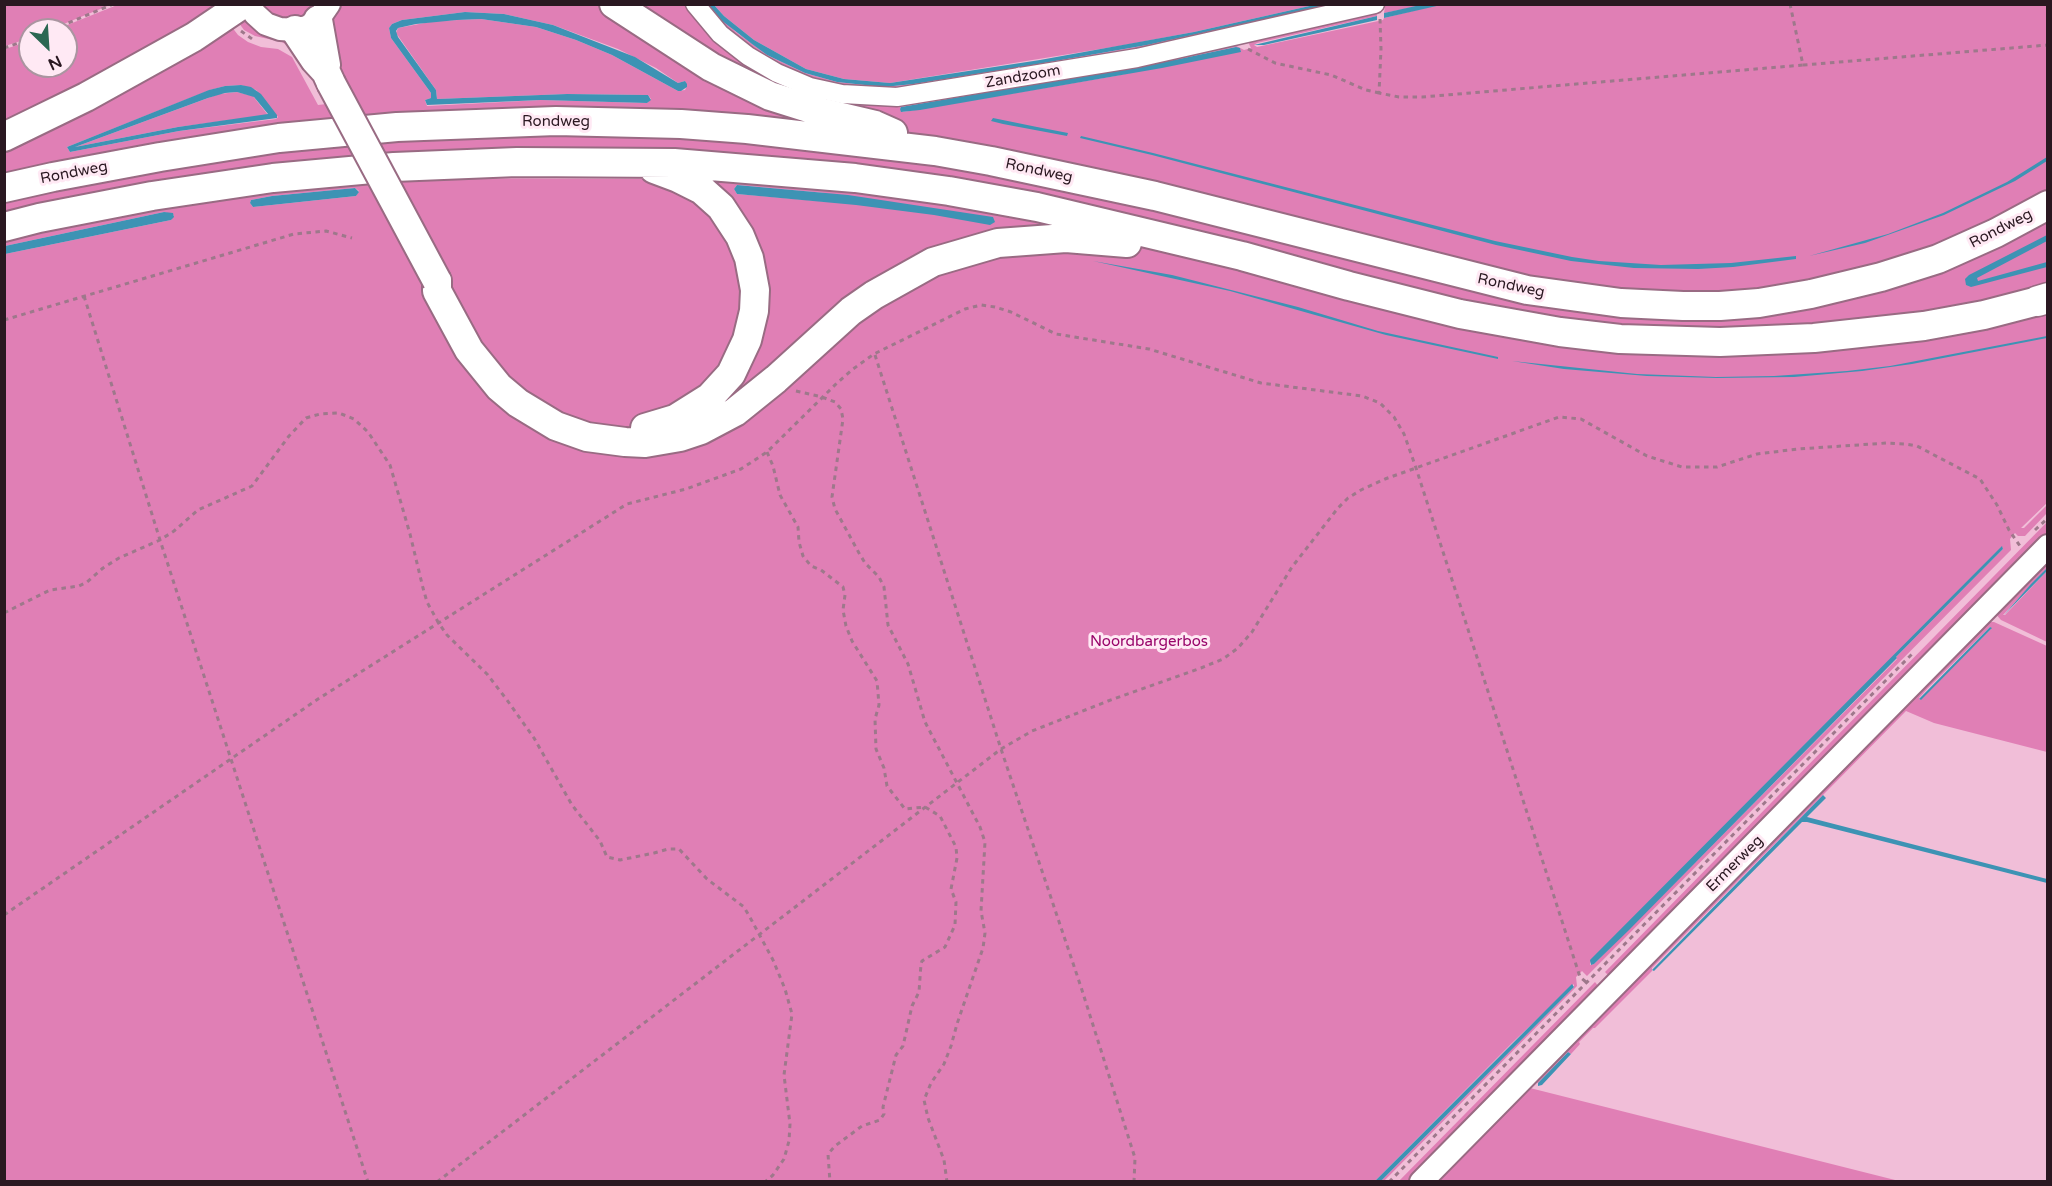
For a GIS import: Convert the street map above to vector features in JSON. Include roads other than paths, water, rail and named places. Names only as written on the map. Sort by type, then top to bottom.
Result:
[{"type":"main road","points":[[4,137],[86,97],[194,37],[243,4]]},
{"type":"main road","points":[[614,4],[711,67],[770,96],[824,113],[875,125],[934,151]]},
{"type":"main road","points":[[314,18],[315,60],[329,78],[440,288],[469,350],[492,378],[518,403],[556,426],[587,437],[645,442],[701,430],[735,412],[776,379],[851,311],[874,295],[933,262],[998,243],[1066,238],[1242,256]]},
{"type":"main road","name":"Rondweg","points":[[4,188],[149,159],[279,138],[397,127],[556,121],[681,124],[805,135],[934,151],[1099,183],[1527,290],[1567,297],[1642,304],[1720,306],[1759,303],[1811,294],[1881,277],[1938,259],[1996,233],[2048,205]]},
{"type":"main road","points":[[4,227],[152,196],[273,178],[394,167],[517,162],[632,162],[785,171],[949,191],[1037,207],[1242,256],[1460,314],[1560,332],[1620,339],[1720,342],[1814,338],[1924,326],[1984,315],[2044,300]]},
{"type":"main road","points":[[440,288],[495,365],[513,383],[554,412],[579,423],[623,430],[658,425],[693,409],[710,397],[731,374],[747,340],[754,311],[752,269],[740,236],[721,207],[702,190],[678,178],[632,162]]},
{"type":"street","points":[[249,4],[255,14],[266,24],[280,30],[314,18]]},
{"type":"street","name":"Zandzoom","points":[[695,4],[720,34],[748,56],[777,73],[810,87],[842,94],[897,98],[1137,58],[1377,11]]},
{"type":"street","name":"Ermerweg","points":[[1421,1182],[2048,546]]},
{"type":"water","points":[[1425,4],[1441,5],[1384,18],[1384,13]]},
{"type":"water","points":[[707,5],[714,5],[754,40],[806,69],[844,79],[890,83],[1040,60],[1194,32],[1314,5],[1330,5],[1147,45],[914,84],[883,87],[837,82],[805,73],[767,55],[721,20]]},
{"type":"water","points":[[465,12],[504,14],[553,25],[635,57],[678,83],[685,81],[687,87],[678,91],[612,55],[536,27],[481,19],[457,20],[416,24],[398,28],[396,31],[436,90],[437,99],[567,94],[648,95],[651,100],[647,103],[541,100],[427,105],[425,100],[431,98],[431,93],[391,38],[389,28],[392,24],[402,20]]},
{"type":"water","points":[[1377,16],[1377,20],[1264,45],[1254,45]]},
{"type":"water","points":[[1240,48],[1241,52],[1162,68],[920,110],[901,112],[900,109],[901,107]]},
{"type":"water","points":[[225,86],[251,87],[261,94],[277,118],[179,131],[70,152],[67,147],[209,90]],"holes":[[[237,92],[254,97],[268,114],[178,127],[75,147],[225,93]]]},
{"type":"water","points":[[993,118],[1068,133],[1067,136],[1003,124],[991,121]]},
{"type":"water","points":[[1081,136],[1495,241],[1572,257],[1661,265],[1731,263],[1796,256],[1796,259],[1698,269],[1634,268],[1571,261],[1496,245],[1080,138]]},
{"type":"water","points":[[2047,157],[2047,161],[2015,181],[1944,215],[1865,243],[1809,256],[1888,234],[1943,213],[2007,182]]},
{"type":"water","points":[[737,185],[848,195],[993,217],[995,222],[990,225],[856,205],[737,194],[734,189]]},
{"type":"water","points":[[355,188],[359,192],[356,196],[253,207],[250,203],[251,200],[272,196]]},
{"type":"water","points":[[164,212],[173,213],[174,217],[171,220],[5,254],[5,246]]},
{"type":"water","points":[[2047,235],[2047,241],[1977,278],[1978,281],[2047,262],[2047,267],[1971,287],[1966,285],[1965,279],[1969,275]]},
{"type":"water","points":[[1093,261],[1172,275],[1298,307],[1378,331],[1498,357],[1498,359],[1386,335],[1230,291]]},
{"type":"water","points":[[2047,336],[2047,338],[1912,364],[1794,377],[1717,378],[1647,376],[1564,369],[1512,361],[1637,374],[1716,377],[1774,376],[1890,366]]},
{"type":"water","points":[[2002,546],[2003,549],[1897,658],[1629,930],[1591,965],[1590,960]]},
{"type":"water","points":[[2047,568],[2047,571],[2003,616],[2031,584]]},
{"type":"water","points":[[1990,627],[1992,628],[1921,700],[1919,699]]},
{"type":"water","points":[[1823,795],[1826,798],[1807,817],[2047,879],[2047,883],[1802,822],[1654,971],[1652,970]]},
{"type":"water","points":[[1572,984],[1574,987],[1381,1181],[1375,1181]]},
{"type":"water","points":[[1568,1052],[1571,1054],[1542,1085],[1538,1086],[1538,1083]]},
{"type":"park label","name":"Noordbargerbos","points":[[1149,642]]}]
